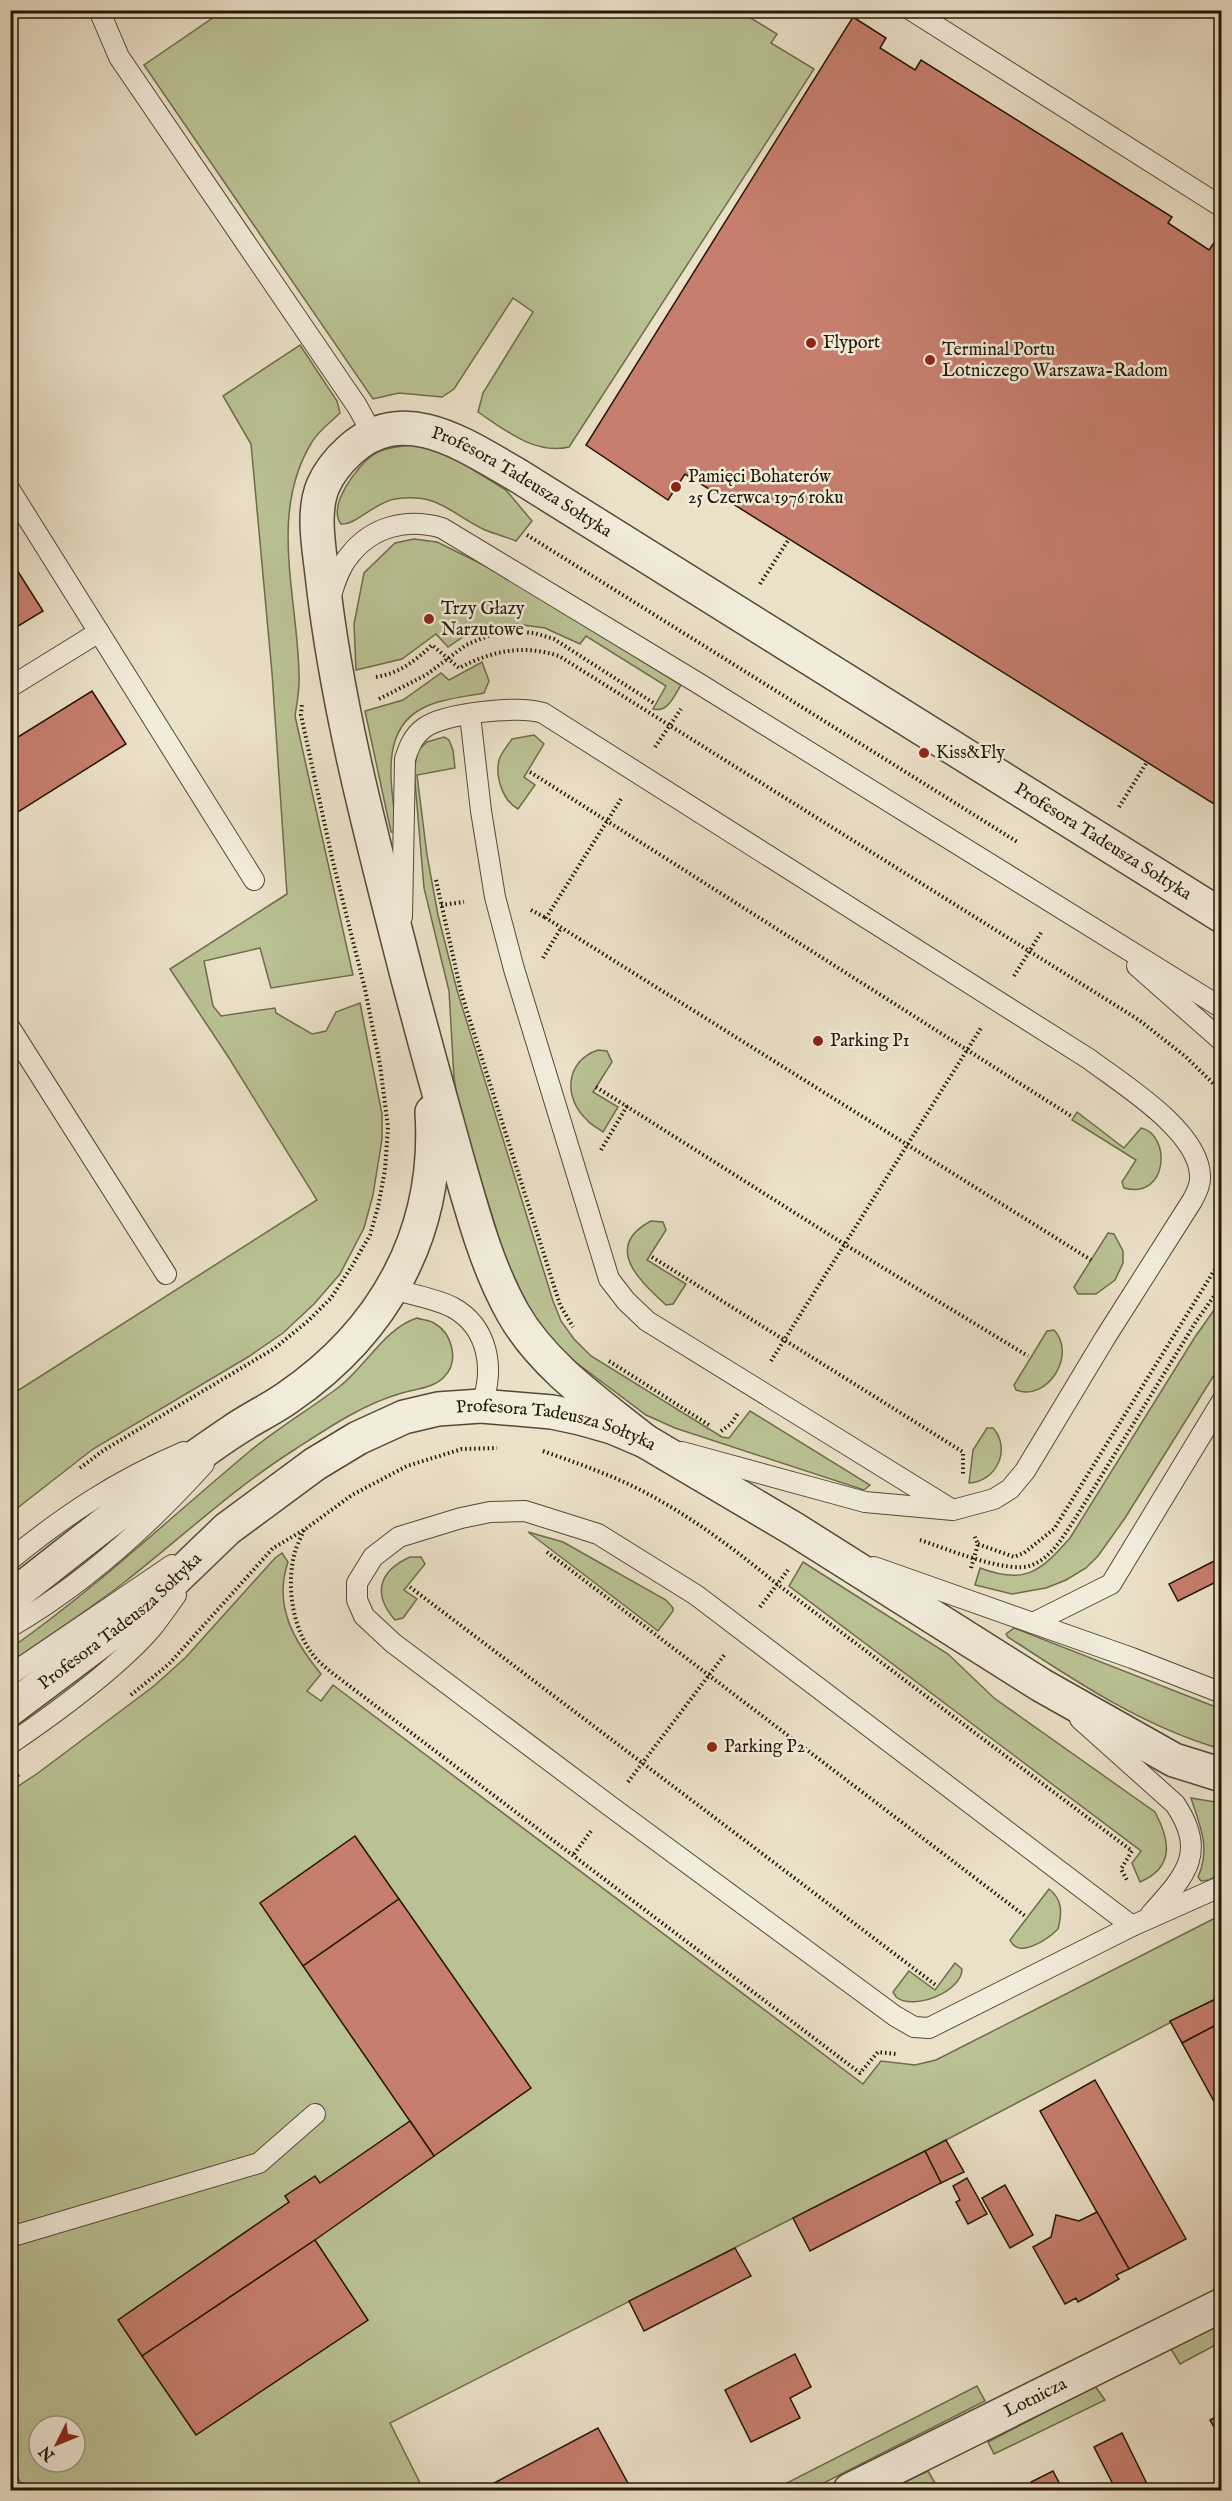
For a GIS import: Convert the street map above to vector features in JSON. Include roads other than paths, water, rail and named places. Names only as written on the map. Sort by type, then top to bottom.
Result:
[{"type":"street","name":"Profesora Tadeusza Sołtyka","points":[[645,1442],[536,1345],[515,1315],[498,1282],[471,1206],[429,1059],[366,816],[326,610],[318,538],[318,514],[322,488],[333,468],[361,440],[398,428],[423,429],[470,448],[517,475],[1221,916]]},
{"type":"street","name":"Profesora Tadeusza Sołtyka","points":[[10,1598],[145,1492],[233,1430],[287,1398],[322,1371],[353,1342],[377,1313],[393,1289],[411,1252],[429,1185],[435,1146],[429,1059]]},
{"type":"street","name":"Profesora Tadeusza Sołtyka","points":[[10,1709],[146,1607],[227,1529],[315,1464],[358,1438],[404,1417],[438,1409],[481,1406],[552,1412],[612,1427],[645,1442]]},
{"type":"street","points":[[645,1442],[833,1553],[1041,1685],[1174,1760],[1221,1775]]},
{"type":"street","name":"Lotnicza","points":[[850,2490],[1221,2305]]},
{"type":"lane","points":[[99,10],[118,57],[362,414],[373,435]]},
{"type":"lane","points":[[911,10],[1221,207]]},
{"type":"lane","points":[[10,490],[254,880]]},
{"type":"lane","points":[[326,610],[336,580],[349,556],[366,541],[386,528],[402,523],[423,523],[442,528],[464,539],[698,683],[1221,1008]]},
{"type":"lane","points":[[10,687],[99,632]]},
{"type":"lane","points":[[401,951],[405,759],[411,742],[424,728],[437,722],[513,709],[531,709],[543,713],[1089,1059],[1166,1120],[1191,1148],[1200,1176],[1192,1202],[1105,1338],[1025,1471],[1010,1489],[994,1499],[958,1510],[865,1502],[645,1442]]},
{"type":"lane","points":[[470,715],[481,811],[495,897],[609,1279],[626,1301],[647,1321],[958,1510]]},
{"type":"lane","points":[[1095,928],[1221,1041]]},
{"type":"lane","points":[[10,1028],[166,1274]]},
{"type":"lane","points":[[393,1289],[453,1308],[471,1323],[483,1343],[490,1365],[488,1389],[481,1406]]},
{"type":"lane","points":[[1034,1623],[1111,1584],[1221,1401]]},
{"type":"lane","name":"Profesora Tadeusza Sołtyka","points":[[10,1560],[68,1514],[114,1485],[150,1466],[233,1430]]},
{"type":"lane","name":"Profesora Tadeusza Sołtyka","points":[[10,1627],[51,1603],[108,1557],[174,1497],[233,1430]]},
{"type":"lane","points":[[1140,1922],[696,1595],[598,1534],[525,1511],[490,1512],[461,1518],[399,1537],[373,1557],[357,1583],[357,1600],[364,1616],[393,1643],[610,1806],[895,2016],[914,2027],[929,2028],[1140,1922],[1221,1886]]},
{"type":"lane","name":"Profesora Tadeusza Sołtyka","points":[[10,1676],[227,1529]]},
{"type":"lane","name":"Profesora Tadeusza Sołtyka","points":[[10,1744],[34,1728],[104,1672],[150,1630],[227,1529]]},
{"type":"lane","points":[[833,1553],[1034,1623],[1221,1693]]},
{"type":"lane","points":[[1041,1685],[1175,1804],[1187,1821],[1193,1855],[1186,1871],[1177,1886],[1140,1922]]},
{"type":"lane","points":[[10,2237],[259,2163],[315,2114]]},
{"type":"place","name":"Flyport","points":[[811,343]]},
{"type":"place","name":"Terminal Portu Lotniczego Warszawa-Radom","points":[[930,360]]},
{"type":"place","name":"Pamięci Bohaterów 25 Czerwca 1976 roku","points":[[676,487]]},
{"type":"place","name":"Trzy Głazy Narzutowe","points":[[429,619]]},
{"type":"place","name":"Kiss&Fly","points":[[924,753]]},
{"type":"place","name":"Parking P1","points":[[818,1041]]},
{"type":"place","name":"Parking P2","points":[[712,1747]]}]
